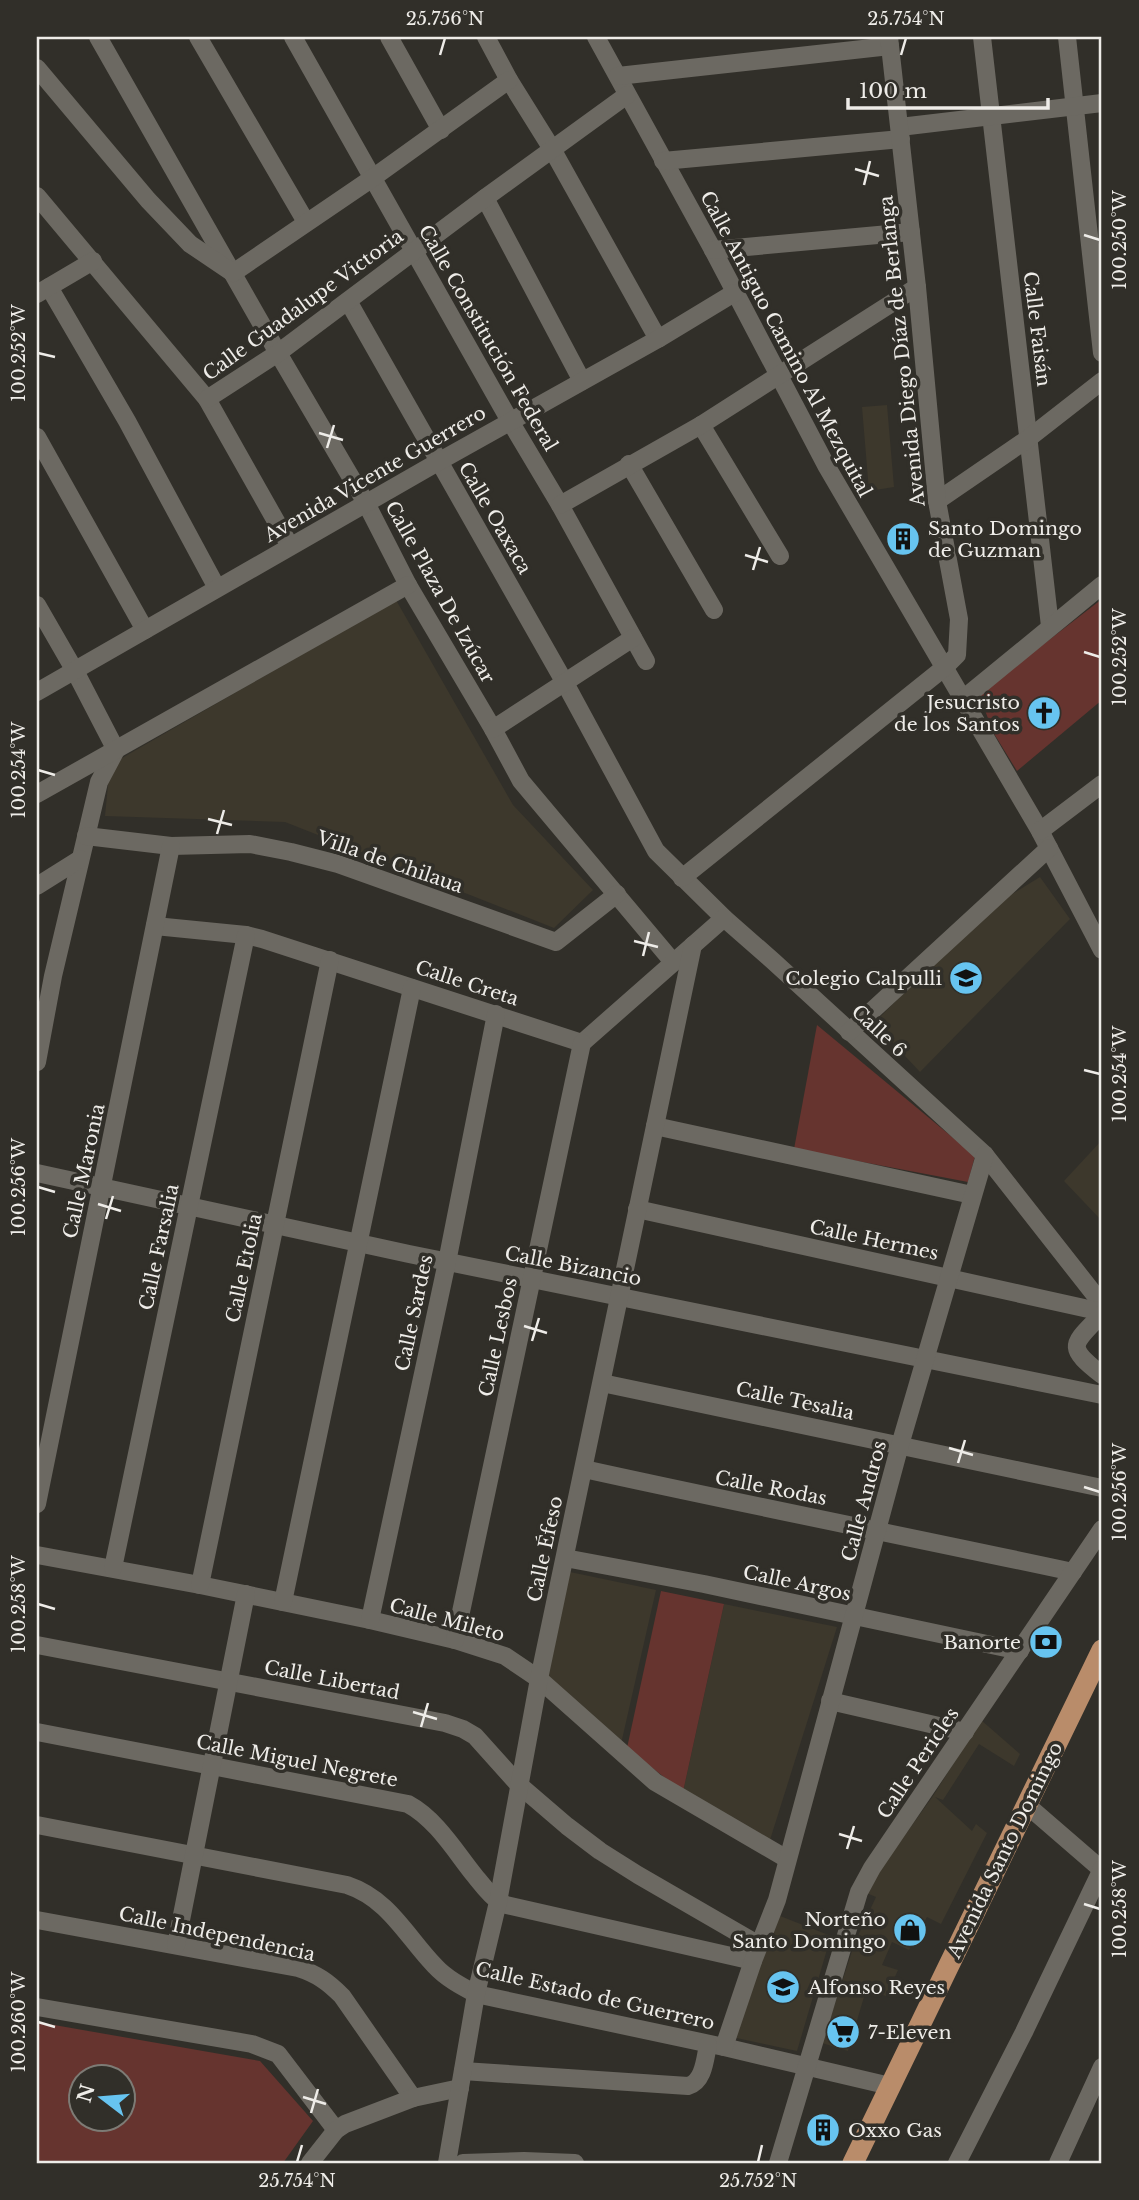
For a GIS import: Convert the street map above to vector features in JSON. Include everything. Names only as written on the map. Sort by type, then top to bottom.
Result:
[{"type":"main road","name":"Avenida Santo Domingo","points":[[853,2163],[1102,1650]]},
{"type":"street","name":"Calle Plaza De Izúcar","points":[[99,37],[278,354],[366,503],[408,585],[494,729],[521,781],[673,962]]},
{"type":"street","points":[[198,37],[306,222]]},
{"type":"street","name":"Calle Constitución Federal","points":[[293,37],[560,505],[646,662]]},
{"type":"street","points":[[389,37],[441,130]]},
{"type":"street","points":[[486,37],[658,339]]},
{"type":"street","name":"Calle Antiguo Camino Al Mezquital","points":[[596,37],[861,526],[946,667]]},
{"type":"street","name":"Calle Faisán","points":[[982,37],[1050,626]]},
{"type":"street","points":[[1067,37],[1102,354]]},
{"type":"street","points":[[618,76],[890,41]]},
{"type":"street","name":"Avenida Diego Díaz de Berlanga","points":[[890,41],[937,501],[959,619],[957,655],[946,667]]},
{"type":"street","points":[[37,68],[148,200],[190,244],[233,273],[374,177],[509,80]]},
{"type":"street","name":"Calle Guadalupe Victoria","points":[[207,399],[278,354],[627,95]]},
{"type":"street","points":[[663,161],[901,133],[990,116],[1102,103]]},
{"type":"street","points":[[37,196],[207,399],[290,546]]},
{"type":"street","points":[[485,198],[582,381]]},
{"type":"street","points":[[713,250],[911,232]]},
{"type":"street","points":[[93,261],[43,290],[127,421],[217,588]]},
{"type":"street","points":[[560,505],[701,425],[917,287]]},
{"type":"street","name":"Avenida Vicente Guerrero","points":[[37,692],[658,339],[734,293]]},
{"type":"street","name":"Calle Oaxaca","points":[[348,301],[565,683]]},
{"type":"street","points":[[937,501],[1029,438],[1102,381]]},
{"type":"street","points":[[701,425],[780,556]]},
{"type":"street","points":[[37,437],[145,631]]},
{"type":"street","points":[[629,464],[714,610]]},
{"type":"street","points":[[37,794],[408,585]]},
{"type":"street","points":[[962,699],[1102,585]]},
{"type":"street","points":[[37,605],[116,750]]},
{"type":"street","points":[[494,729],[633,638]]},
{"type":"street","points":[[682,878],[946,667],[1040,831],[1102,950]]},
{"type":"street","name":"Calle 6","points":[[565,683],[656,851],[724,918],[985,1155],[1102,1304]]},
{"type":"street","points":[[37,1062],[53,976],[99,782],[116,750]]},
{"type":"street","points":[[1040,831],[1102,784]]},
{"type":"street","name":"Villa de Chilaua","points":[[86,835],[171,846],[250,844],[303,855],[338,864],[556,943],[617,894]]},
{"type":"street","name":"Calle Maronia","points":[[37,1504],[171,846]]},
{"type":"street","points":[[849,1031],[1049,848]]},
{"type":"street","points":[[37,886],[80,859]]},
{"type":"street","points":[[582,1043],[724,918]]},
{"type":"street","name":"Calle Creta","points":[[155,926],[246,935],[582,1043]]},
{"type":"street","name":"Calle Farsalia","points":[[113,1568],[246,935]]},
{"type":"street","name":"Calle Éfeso","points":[[447,2163],[476,1994],[498,1902],[539,1679],[693,945]]},
{"type":"street","name":"Calle Etolia","points":[[200,1585],[330,960]]},
{"type":"street","points":[[37,988],[53,976]]},
{"type":"street","points":[[283,1602],[412,988]]},
{"type":"street","name":"Calle Sardes","points":[[370,1620],[447,1262],[496,1014]]},
{"type":"street","name":"Calle Lesbos","points":[[455,1640],[582,1043]]},
{"type":"street","points":[[654,1126],[972,1195]]},
{"type":"street","name":"Calle Andros","points":[[336,2130],[374,2112],[462,2079],[688,2086],[694,2084],[699,2077],[716,2046],[777,1900],[901,1445],[985,1155]]},
{"type":"street","name":"Calle Bizancio","points":[[37,1173],[359,1244],[1102,1395]]},
{"type":"street","name":"Calle Hermes","points":[[637,1209],[1102,1313]]},
{"type":"street","points":[[1102,1313],[1079,1338],[1077,1350],[1082,1359],[1102,1375]]},
{"type":"street","name":"Calle Tesalia","points":[[602,1383],[1102,1488]]},
{"type":"street","name":"Calle Rodas","points":[[584,1469],[1073,1572]]},
{"type":"street","name":"Calle Pericles","points":[[778,2163],[859,1892],[872,1868],[1102,1529]]},
{"type":"street","name":"Calle Mileto","points":[[37,1555],[370,1620],[455,1640],[505,1656],[539,1679],[654,1782],[787,1859]]},
{"type":"street","name":"Calle Argos","points":[[565,1558],[704,1584],[1020,1651]]},
{"type":"street","points":[[176,1945],[246,1594]]},
{"type":"street","name":"Calle Libertad","points":[[37,1645],[445,1723],[463,1729],[475,1736],[518,1784],[567,1826],[600,1851],[756,1953]]},
{"type":"street","points":[[830,1701],[965,1732]]},
{"type":"street","name":"Calle Miguel Negrete","points":[[37,1732],[408,1804],[430,1820],[498,1902]]},
{"type":"street","points":[[957,2163],[1024,2032],[1102,1869],[1028,1805]]},
{"type":"street","name":"Calle Estado de Guerrero","points":[[37,1825],[312,1877],[359,1889],[390,1912],[435,1966],[453,1981],[476,1994],[891,2086]]},
{"type":"street","points":[[498,1902],[756,1953]]},
{"type":"street","name":"Calle Independencia","points":[[37,1920],[298,1968],[315,1974],[342,1996],[413,2098]]},
{"type":"street","points":[[37,2007],[252,2044],[272,2050],[287,2065],[336,2130],[310,2163]]},
{"type":"street","points":[[1058,2163],[1102,2067]]},
{"type":"street","points":[[463,2163],[575,2163]]},
{"type":"shaded area","points":[[887,405],[894,487],[869,491],[862,407]]},
{"type":"shaded area","name":"Jesucristo de los Santos","points":[[1102,599],[1102,700],[1017,771],[993,732],[979,694]]},
{"type":"shaded area","points":[[396,600],[513,805],[593,890],[554,928],[285,822],[105,816],[110,765]]},
{"type":"shaded area","name":"Colegio Calpulli","points":[[1040,877],[1070,919],[920,1072],[874,1023],[986,910]]},
{"type":"shaded area","points":[[817,1025],[975,1156],[968,1182],[794,1149]]},
{"type":"shaded area","points":[[1102,1140],[1102,1221],[1064,1181]]},
{"type":"shaded area","points":[[570,1572],[656,1590],[621,1744],[548,1677]]},
{"type":"shaded area","points":[[661,1591],[724,1604],[683,1792],[627,1748]]},
{"type":"shaded area","points":[[724,1604],[837,1627],[770,1840],[683,1792]]},
{"type":"shaded area","points":[[981,1720],[1020,1754],[1014,1766],[979,1744],[943,1800],[935,1797],[972,1831],[976,1824],[987,1833],[941,1924],[927,1917],[909,1950],[892,1942],[882,1965],[898,1970],[886,1996],[866,1990],[848,2051],[822,2043],[855,1942],[876,1897],[864,1892],[933,1796]]},
{"type":"shaded area","name":"Alfonso Reyes","points":[[775,1914],[831,1936],[797,2051],[732,2037]]},
{"type":"shaded area","points":[[37,2022],[260,2061],[313,2121],[283,2163],[37,2163]]},
{"type":"place","name":"Santo Domingo de Guzman","points":[[903,539]]},
{"type":"place","name":"Jesucristo de los Santos","points":[[1044,713]]},
{"type":"place","name":"Colegio Calpulli","points":[[966,978]]},
{"type":"place","name":"Banorte","points":[[1046,1642]]},
{"type":"place","name":"Norteño Santo Domingo","points":[[910,1930]]},
{"type":"place","name":"Alfonso Reyes","points":[[783,1987]]},
{"type":"place","name":"7-Eleven","points":[[843,2032]]},
{"type":"place","name":"Oxxo Gas","points":[[823,2130]]}]
